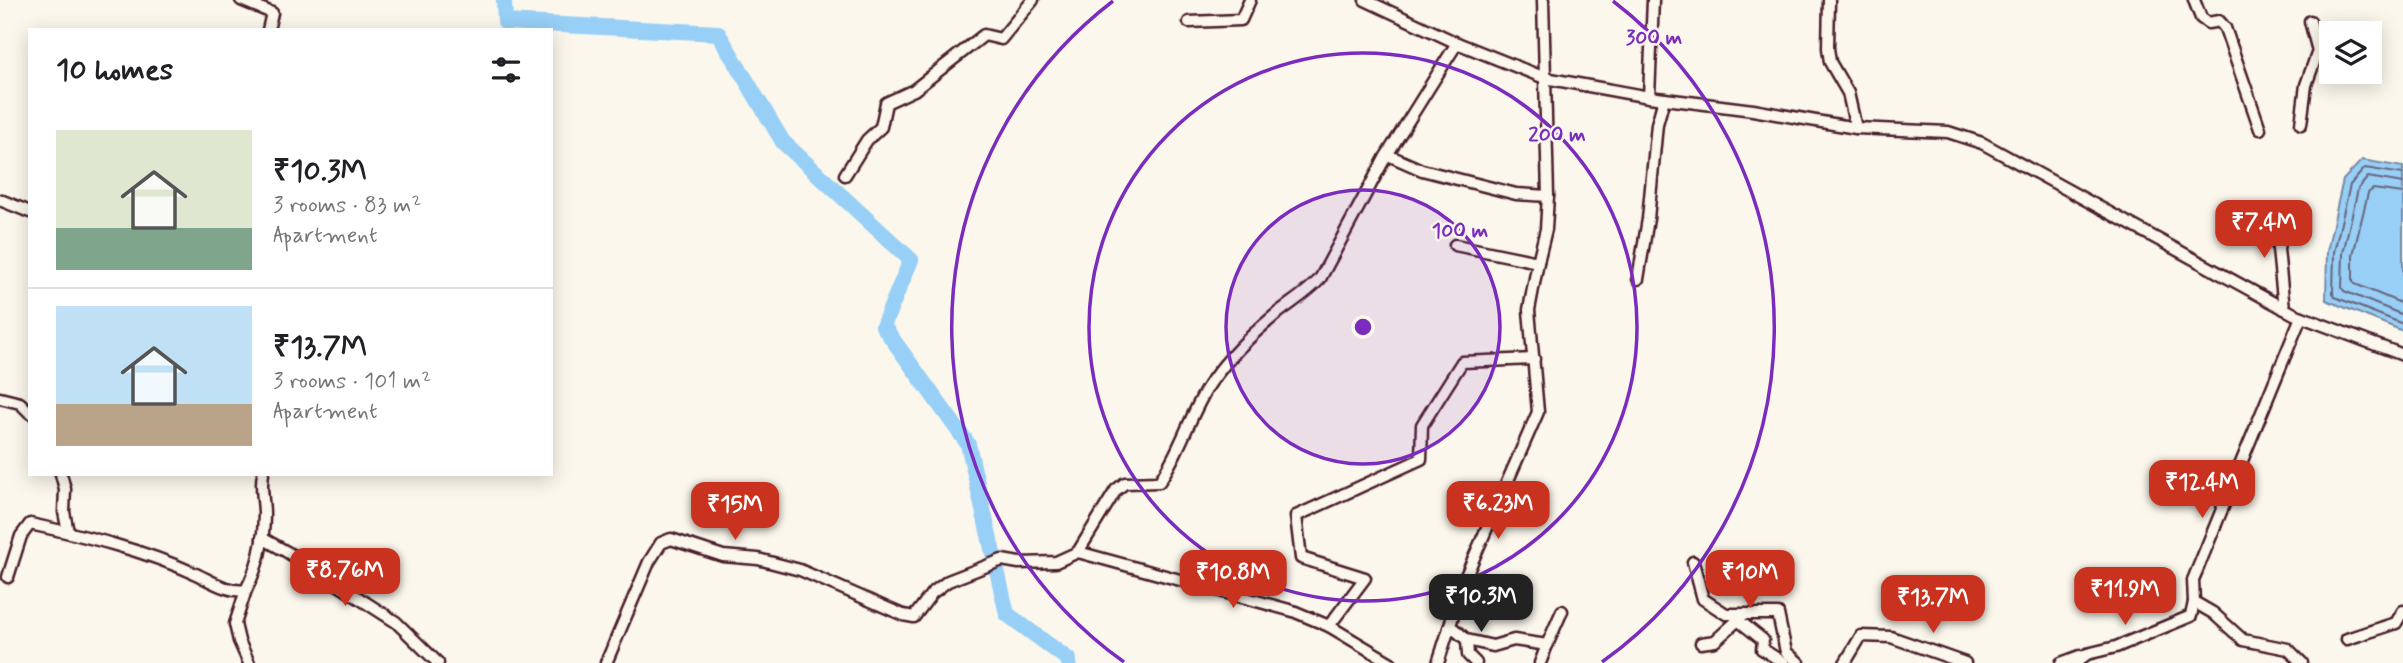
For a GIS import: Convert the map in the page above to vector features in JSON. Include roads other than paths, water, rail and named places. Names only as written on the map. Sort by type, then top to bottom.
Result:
[{"type":"street","points":[[241,0],[272,13],[268,28]]},
{"type":"street","points":[[845,175],[867,140],[881,127],[886,103],[914,90],[984,35],[1001,39],[1033,0]]},
{"type":"street","points":[[1189,22],[1241,20],[1250,0]]},
{"type":"street","points":[[1365,0],[1457,43],[1545,78],[1649,97],[1753,110],[1856,128],[1948,132],[1965,136],[1983,143],[2284,309],[2403,355]]},
{"type":"street","points":[[1437,663],[1465,578],[1538,412],[1529,310],[1546,229],[1548,196],[1543,0]]},
{"type":"street","points":[[1649,97],[1653,0]]},
{"type":"street","points":[[1829,0],[1830,62],[1848,93],[1856,128]]},
{"type":"street","points":[[2194,0],[2201,18],[2208,23],[2219,21],[2225,28],[2260,129]]},
{"type":"street","points":[[2301,124],[2306,85],[2318,51],[2310,21]]},
{"type":"street","points":[[606,663],[649,562],[661,543],[671,539],[723,556],[758,559],[800,570],[903,615],[914,617],[932,593],[948,582],[1002,560],[1019,564],[1056,562],[1078,552],[1116,490],[1125,483],[1159,482],[1169,468],[1192,414],[1212,381],[1244,344],[1275,315],[1306,294],[1320,279],[1354,212],[1457,43]]},
{"type":"street","points":[[1638,279],[1648,219],[1657,124],[1664,99]]},
{"type":"street","points":[[1388,155],[1422,170],[1516,194],[1548,196]]},
{"type":"street","points":[[0,200],[28,211]]},
{"type":"street","points":[[2284,211],[2278,249],[2284,309]]},
{"type":"street","points":[[1455,244],[1538,262]]},
{"type":"street","points":[[2061,663],[2116,647],[2191,616],[2194,602],[2193,580],[2301,317]]},
{"type":"street","points":[[1329,626],[1365,578],[1301,558],[1296,516],[1421,459],[1422,425],[1462,362],[1534,359]]},
{"type":"street","points":[[0,398],[20,403],[28,411]]},
{"type":"street","points":[[62,476],[68,531]]},
{"type":"street","points":[[249,663],[239,642],[235,624],[246,590],[256,571],[264,515],[263,476]]},
{"type":"street","points":[[8,577],[21,536],[30,524],[68,531],[140,553],[190,571],[236,592],[246,590]]},
{"type":"street","points":[[262,538],[396,622],[438,663]]},
{"type":"street","points":[[1078,552],[1293,611],[1329,626],[1391,663]]},
{"type":"street","points":[[1693,562],[1703,599],[1726,614],[1778,614],[1786,652],[1799,663]]},
{"type":"street","points":[[2194,602],[2213,614],[2243,640],[2288,649],[2302,663]]},
{"type":"street","points":[[1541,663],[1562,611]]},
{"type":"street","points":[[2347,639],[2396,623],[2403,611]]},
{"type":"street","points":[[1701,643],[1715,641],[1738,620],[1762,640],[1762,649],[1784,663]]},
{"type":"street","points":[[1449,628],[1467,640],[1493,646],[1514,640],[1547,645]]},
{"type":"street","points":[[1845,663],[1861,636],[1891,637],[1945,659],[1965,663]]},
{"type":"street","points":[[1467,640],[1468,655],[1476,663]]},
{"type":"street","points":[[2076,663],[2087,654]]},
{"type":"water","points":[[2362,160],[2403,167],[2403,331],[2326,300],[2327,251],[2343,180]]},
{"type":"waterway","points":[[504,0],[505,22],[718,33],[783,142],[911,260],[883,326],[968,444],[1007,614],[1069,660],[1069,663]]}]
